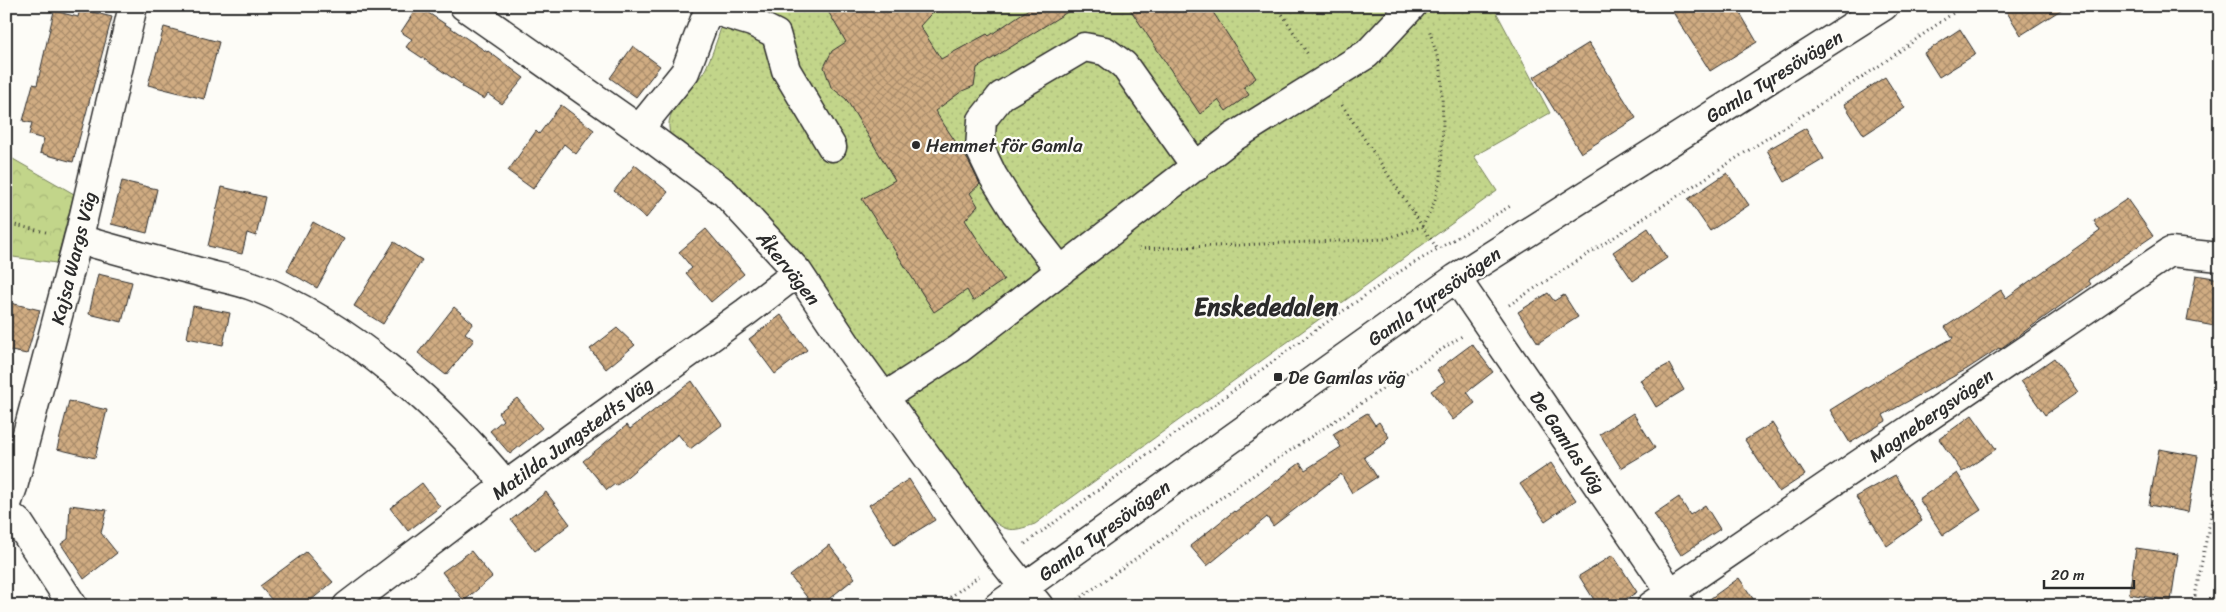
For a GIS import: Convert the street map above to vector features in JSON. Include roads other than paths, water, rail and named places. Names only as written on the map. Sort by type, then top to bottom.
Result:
[{"type":"street","name":"Kajsa Wargs Väg","points":[[6,507],[13,487],[78,239],[133,6]]},
{"type":"street","name":"Åkervägen","points":[[464,6],[639,129],[725,193],[798,272],[884,397],[1002,560],[1032,596]]},
{"type":"street","name":"Gamla Tyresövägen","points":[[998,606],[1032,596],[1456,278],[1884,6]]},
{"type":"street","points":[[639,129],[685,72],[709,8],[752,22],[776,34],[786,70],[832,147]]},
{"type":"street","points":[[884,397],[958,349],[1232,138],[1367,54],[1420,15]]},
{"type":"street","points":[[1061,271],[1016,213],[992,176],[980,149],[982,120],[1001,96],[1084,47],[1105,51],[1124,65],[1196,166]]},
{"type":"street","points":[[78,239],[254,287],[307,313],[359,344],[416,392],[480,452],[506,485]]},
{"type":"street","name":"Magnebergsvägen","points":[[1667,601],[2170,252],[2220,256]]},
{"type":"street","name":"Matilda Jungstedts Väg","points":[[347,606],[506,485],[738,318],[798,272]]},
{"type":"street","name":"De Gamlas Väg","points":[[1456,278],[1667,601]]},
{"type":"street","points":[[6,512],[19,523],[73,606]]},
{"type":"place","name":"Hemmet för Gamla","points":[[916,145]]},
{"type":"place","name":"De Gamlas väg","points":[[1278,377]]},
{"type":"district","name":"Enskededalen","points":[[1266,307]]}]
